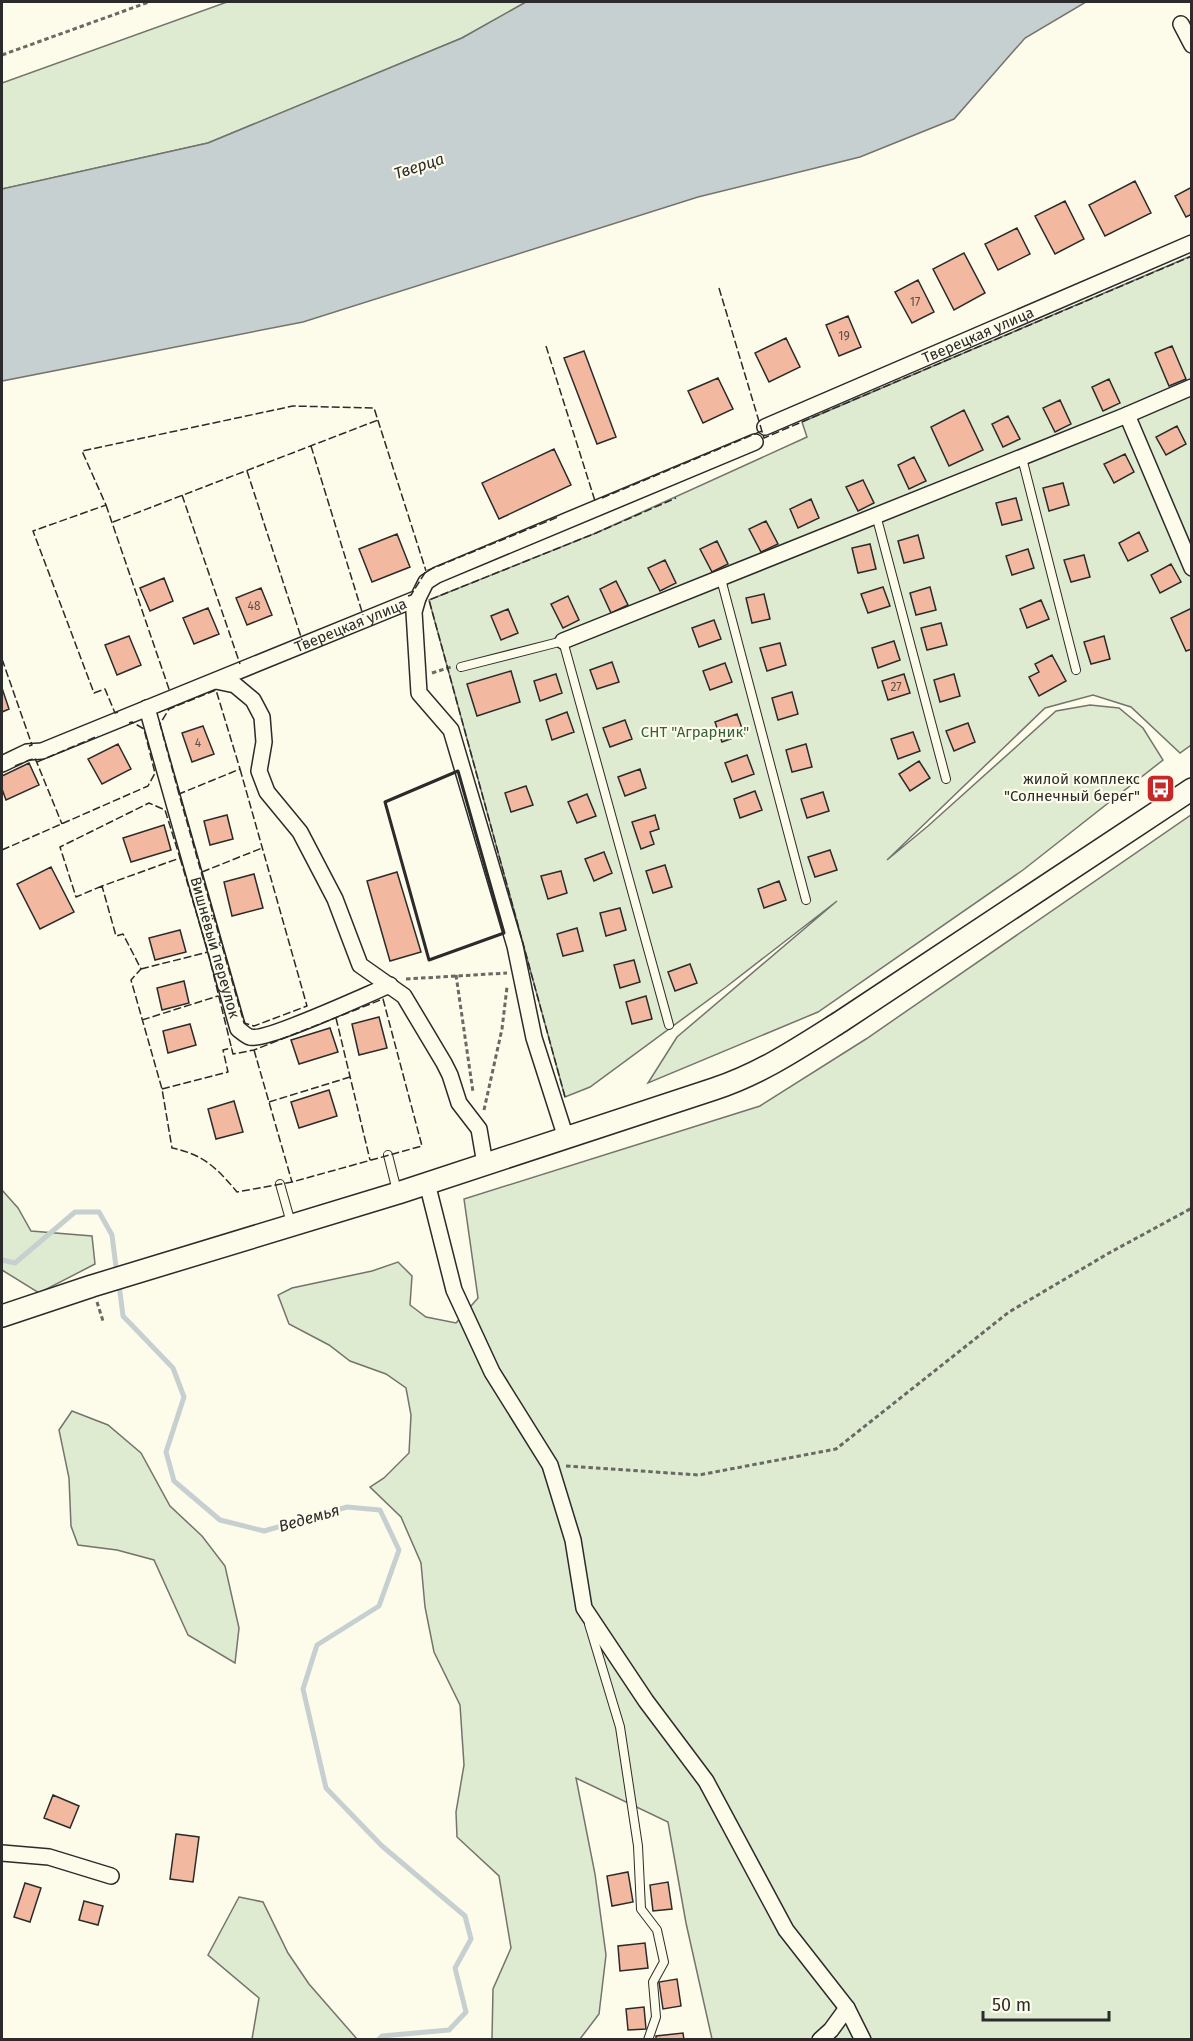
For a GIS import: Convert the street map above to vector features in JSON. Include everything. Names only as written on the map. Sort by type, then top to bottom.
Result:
[{"type":"main road","points":[[2,1316],[92,1286],[398,1193],[730,1084],[774,1063],[840,1022],[1191,789]]},
{"type":"street","points":[[1181,24],[1191,45]]},
{"type":"street","name":"Тверецкая улица","points":[[765,427],[1191,243]]},
{"type":"street","points":[[563,641],[1022,458],[1191,387]]},
{"type":"street","points":[[1128,415],[1191,568]]},
{"type":"street","name":"Тверецкая улица","points":[[2,764],[27,753],[42,751],[418,598],[426,582],[437,575],[755,442]]},
{"type":"street","points":[[418,598],[414,612],[419,693],[451,730],[515,946],[534,1038],[566,1138]]},
{"type":"street","points":[[216,681],[235,685],[253,700],[262,717],[264,742],[260,771],[267,792],[300,832],[335,899],[360,965],[404,996],[450,1075],[459,1103],[479,1129],[486,1164]]},
{"type":"street","name":"Вишнёвый переулок","points":[[147,708],[238,1029],[249,1037],[261,1037],[297,1025],[390,985]]},
{"type":"street","points":[[427,1183],[454,1290],[492,1372],[550,1465],[573,1540],[584,1608],[646,1701],[706,1781],[786,1930],[847,2008],[863,2040]]},
{"type":"street","points":[[2,1853],[49,1857],[111,1876]]},
{"type":"street","points":[[820,2040],[831,2030],[847,2008]]},
{"type":"lane","points":[[1022,458],[1076,670]]},
{"type":"lane","points":[[876,515],[946,779]]},
{"type":"lane","points":[[721,579],[806,900]]},
{"type":"lane","points":[[461,667],[563,641],[669,1025]]},
{"type":"lane","points":[[388,1155],[398,1193]]},
{"type":"lane","points":[[280,1184],[291,1225]]},
{"type":"lane","points":[[584,1608],[620,1727],[638,1846],[641,1909],[657,1930],[664,1962],[653,1982],[656,2017],[648,2040]]},
{"type":"path","points":[[2,55],[150,2]]},
{"type":"path","points":[[419,678],[447,667],[461,667]]},
{"type":"path","points":[[390,985],[409,977],[508,972],[502,1029],[479,1129]]},
{"type":"path","points":[[456,975],[474,1094]]},
{"type":"path","points":[[550,1465],[699,1475],[836,1449],[1009,1312],[1108,1252],[1191,1208]]},
{"type":"green space","points":[[227,2],[526,2],[462,38],[208,143],[2,189],[2,83]]},
{"type":"green space","name":"СНТ \"Аграрник\"","points":[[1191,256],[1191,745],[1180,753],[1131,707],[1093,695],[1045,708],[887,860],[1056,711],[1090,705],[1119,708],[1143,728],[1163,760],[1023,870],[818,1012],[648,1083],[677,1037],[837,901],[726,987],[590,1087],[565,1097],[429,600],[596,533],[807,437],[802,422]]},
{"type":"green space","points":[[1191,815],[1191,2039],[712,2039],[686,1923],[668,1822],[576,1778],[595,1874],[606,1955],[599,2014],[580,2039],[492,2039],[493,1989],[511,1948],[499,1876],[457,1837],[456,1812],[464,1765],[460,1705],[434,1652],[425,1607],[421,1563],[401,1517],[370,1487],[384,1478],[409,1453],[411,1415],[406,1388],[386,1374],[350,1361],[329,1345],[289,1324],[278,1295],[292,1288],[372,1271],[398,1262],[412,1276],[410,1305],[426,1317],[456,1323],[478,1298],[464,1199],[760,1106],[866,1039]]},
{"type":"green space","points":[[2,1190],[18,1208],[31,1231],[92,1236],[95,1264],[39,1293],[2,1270]]},
{"type":"green space","points":[[72,1411],[108,1425],[141,1453],[170,1506],[202,1536],[225,1566],[239,1628],[235,1663],[188,1635],[154,1560],[117,1550],[78,1545],[71,1526],[69,1478],[59,1430]]},
{"type":"green space","points":[[239,1897],[263,1902],[288,1953],[309,1984],[357,2039],[252,2039],[259,1998],[208,1955]]},
{"type":"water","name":"Тверца","points":[[526,2],[1086,2],[1025,38],[954,119],[860,157],[698,197],[303,322],[2,381],[2,189],[208,143],[462,38]]},
{"type":"building","points":[[1135,181],[1151,213],[1105,236],[1089,205]]},
{"type":"building","points":[[1192,187],[1192,214],[1186,217],[1175,196]]},
{"type":"building","points":[[1065,201],[1084,239],[1055,254],[1035,216]]},
{"type":"building","points":[[1017,228],[1030,254],[998,270],[985,244]]},
{"type":"building","points":[[964,253],[985,293],[954,310],[933,269]]},
{"type":"building","points":[[918,280],[934,312],[912,323],[895,292]]},
{"type":"building","points":[[848,316],[861,347],[839,356],[826,325]]},
{"type":"building","points":[[786,338],[800,367],[769,382],[755,353]]},
{"type":"building","points":[[1172,346],[1186,379],[1169,386],[1155,353]]},
{"type":"building","points":[[584,351],[616,437],[597,444],[564,358]]},
{"type":"building","points":[[718,378],[733,409],[703,423],[688,391]]},
{"type":"building","points":[[1109,379],[1120,403],[1103,411],[1092,387]]},
{"type":"building","points":[[1060,400],[1071,424],[1055,432],[1043,408]]},
{"type":"building","points":[[964,410],[983,450],[949,466],[931,427]]},
{"type":"building","points":[[1008,416],[1020,439],[1003,447],[992,424]]},
{"type":"building","points":[[1177,426],[1186,444],[1166,455],[1156,437]]},
{"type":"building","points":[[554,449],[571,485],[499,519],[482,483]]},
{"type":"building","points":[[1125,454],[1134,472],[1114,483],[1104,464]]},
{"type":"building","points":[[914,457],[926,481],[909,489],[898,465]]},
{"type":"building","points":[[863,480],[874,503],[858,511],[846,487]]},
{"type":"building","points":[[1063,483],[1069,505],[1049,511],[1043,488]]},
{"type":"building","points":[[1016,498],[1022,520],[1002,525],[996,503]]},
{"type":"building","points":[[811,499],[819,518],[798,528],[790,509]]},
{"type":"building","points":[[766,521],[778,544],[761,552],[749,529]]},
{"type":"building","points":[[1139,532],[1148,551],[1128,561],[1119,543]]},
{"type":"building","points":[[397,534],[410,567],[372,582],[359,549]]},
{"type":"building","points":[[918,535],[924,558],[904,563],[898,541]]},
{"type":"building","points":[[717,541],[728,564],[712,572],[700,549]]},
{"type":"building","points":[[870,544],[876,569],[858,573],[852,548]]},
{"type":"building","points":[[1028,549],[1034,568],[1012,575],[1006,556]]},
{"type":"building","points":[[1084,555],[1090,577],[1071,582],[1064,560]]},
{"type":"building","points":[[665,560],[676,583],[660,591],[648,568]]},
{"type":"building","points":[[1171,564],[1181,582],[1160,593],[1151,575]]},
{"type":"building","points":[[164,578],[173,601],[150,611],[140,588]]},
{"type":"building","points":[[616,581],[628,605],[611,613],[600,589]]},
{"type":"building","points":[[883,587],[890,606],[868,613],[861,594]]},
{"type":"building","points":[[930,587],[936,610],[916,615],[910,593]]},
{"type":"building","points":[[261,588],[272,615],[247,625],[236,598]]},
{"type":"building","points":[[764,594],[770,619],[752,623],[746,598]]},
{"type":"building","points":[[568,596],[579,620],[563,628],[551,604]]},
{"type":"building","points":[[1041,600],[1049,619],[1027,628],[1020,609]]},
{"type":"building","points":[[208,608],[219,634],[194,644],[183,618]]},
{"type":"building","points":[[1192,608],[1192,649],[1186,651],[1171,618]]},
{"type":"building","points":[[508,609],[518,633],[501,640],[491,616]]},
{"type":"building","points":[[714,620],[721,639],[699,647],[692,628]]},
{"type":"building","points":[[941,623],[947,645],[927,650],[921,628]]},
{"type":"building","points":[[129,636],[141,665],[117,675],[105,645]]},
{"type":"building","points":[[1104,636],[1110,659],[1091,664],[1084,642]]},
{"type":"building","points":[[894,641],[900,660],[878,668],[872,648]]},
{"type":"building","points":[[780,643],[786,665],[767,671],[760,648]]},
{"type":"building","points":[[1052,655],[1066,681],[1039,696],[1029,677],[1039,672],[1035,664]]},
{"type":"building","points":[[612,662],[619,682],[597,689],[590,670]]},
{"type":"building","points":[[725,663],[732,682],[710,690],[703,671]]},
{"type":"building","points":[[511,671],[520,702],[477,716],[467,684]]},
{"type":"building","points":[[556,674],[562,693],[540,701],[534,681]]},
{"type":"building","points":[[904,674],[910,693],[888,700],[882,681]]},
{"type":"building","points":[[954,674],[960,696],[940,702],[934,680]]},
{"type":"building","points":[[2,688],[9,709],[2,712]]},
{"type":"building","points":[[792,692],[798,714],[778,720],[772,698]]},
{"type":"building","points":[[567,712],[574,732],[552,740],[546,720]]},
{"type":"building","points":[[737,714],[744,734],[722,742],[715,722]]},
{"type":"building","points":[[625,720],[632,739],[610,747],[603,728]]},
{"type":"building","points":[[968,723],[975,742],[954,751],[946,731]]},
{"type":"building","points":[[203,726],[214,754],[192,762],[182,733]]},
{"type":"building","points":[[913,732],[920,751],[898,759],[891,739]]},
{"type":"building","points":[[118,744],[131,769],[102,784],[88,759]]},
{"type":"building","points":[[806,744],[812,767],[792,772],[786,750]]},
{"type":"building","points":[[747,755],[754,774],[732,782],[725,763]]},
{"type":"building","points":[[919,761],[930,778],[910,791],[899,774]]},
{"type":"building","points":[[29,763],[39,785],[6,800],[2,789],[2,776]]},
{"type":"building","points":[[640,769],[646,788],[625,796],[618,777]]},
{"type":"building","points":[[526,786],[533,805],[511,812],[505,793]]},
{"type":"building","points":[[755,791],[762,810],[740,818],[734,799]]},
{"type":"building","points":[[823,792],[829,811],[807,818],[801,799]]},
{"type":"building","points":[[587,794],[596,816],[577,823],[568,802]]},
{"type":"building","points":[[227,815],[233,839],[210,845],[204,821]]},
{"type":"building","points":[[655,815],[659,829],[650,832],[654,844],[641,849],[632,822]]},
{"type":"building","points":[[164,825],[171,850],[131,862],[123,838]]},
{"type":"building","points":[[830,850],[837,870],[815,877],[808,857]]},
{"type":"building","points":[[604,852],[612,873],[594,881],[585,859]]},
{"type":"building","points":[[665,865],[672,887],[653,893],[646,871]]},
{"type":"building","points":[[51,867],[74,912],[40,929],[17,884]]},
{"type":"building","points":[[561,871],[567,893],[548,899],[541,876]]},
{"type":"building","points":[[397,872],[421,952],[390,961],[367,881]]},
{"type":"building","points":[[254,874],[263,908],[232,916],[224,882]]},
{"type":"building","points":[[779,881],[786,900],[764,908],[758,889]]},
{"type":"building","points":[[620,908],[626,930],[606,936],[600,913]]},
{"type":"building","points":[[577,928],[583,951],[563,956],[557,934]]},
{"type":"building","points":[[180,930],[186,952],[155,960],[149,938]]},
{"type":"building","points":[[634,960],[640,982],[620,988],[614,965]]},
{"type":"building","points":[[690,964],[697,983],[675,991],[668,972]]},
{"type":"building","points":[[184,981],[189,1003],[162,1010],[157,988]]},
{"type":"building","points":[[646,996],[652,1019],[632,1024],[626,1002]]},
{"type":"building","points":[[379,1017],[387,1048],[359,1055],[352,1024]]},
{"type":"building","points":[[190,1024],[196,1045],[168,1053],[163,1031]]},
{"type":"building","points":[[330,1028],[338,1052],[299,1064],[291,1040]]},
{"type":"building","points":[[329,1090],[337,1116],[299,1128],[291,1102]]},
{"type":"building","points":[[234,1101],[243,1132],[216,1139],[208,1109]]},
{"type":"building","points":[[53,1795],[79,1806],[70,1828],[44,1818]]},
{"type":"building","points":[[176,1834],[199,1837],[193,1882],[170,1879]]},
{"type":"building","points":[[628,1872],[633,1902],[612,1906],[607,1876]]},
{"type":"building","points":[[668,1882],[672,1909],[653,1911],[650,1885]]},
{"type":"building","points":[[25,1883],[41,1888],[30,1922],[14,1917]]},
{"type":"building","points":[[84,1901],[103,1906],[98,1925],[79,1920]]},
{"type":"building","points":[[645,1943],[648,1968],[620,1971],[618,1946]]},
{"type":"building","points":[[677,1979],[681,2006],[663,2009],[659,1982]]},
{"type":"building","points":[[644,2007],[646,2029],[628,2030],[626,2009]]},
{"type":"building","points":[[683,2033],[684,2040],[656,2040],[656,2036]]},
{"type":"waterway","name":"Ведемья","points":[[2,1260],[15,1263],[75,1212],[99,1212],[112,1235],[117,1275]]},
{"type":"waterway","name":"Ведемья","points":[[119,1284],[123,1316],[173,1368],[184,1397],[166,1452],[174,1481],[220,1520],[264,1531],[347,1507],[380,1510],[399,1550],[379,1606],[317,1645],[303,1689],[326,1788],[382,1846],[465,1916],[471,1939],[455,1968],[466,2012],[449,2030],[382,2036],[378,2040]]},
{"type":"fence","points":[[719,288],[764,438],[1192,256]]},
{"type":"fence","points":[[546,346],[595,501]]},
{"type":"fence","points":[[118,712],[115,713],[105,689],[94,693],[33,531],[106,505],[82,451],[293,406],[374,408],[426,571]]},
{"type":"fence","points":[[113,522],[378,420]]},
{"type":"fence","points":[[602,498],[762,431]]},
{"type":"fence","points":[[311,446],[363,615]]},
{"type":"fence","points":[[247,471],[302,640]]},
{"type":"fence","points":[[182,495],[240,664]]},
{"type":"fence","points":[[565,1097],[429,600],[596,533],[676,498]]},
{"type":"fence","points":[[106,505],[170,692]]},
{"type":"fence","points":[[408,596],[411,595],[426,571],[558,517]]},
{"type":"fence","points":[[2,659],[32,745],[29,746]]},
{"type":"fence","points":[[179,794],[160,724],[169,709],[216,690],[240,769]]},
{"type":"fence","points":[[2,850],[148,786],[155,773],[144,729],[132,722],[129,723]]},
{"type":"fence","points":[[37,762],[98,736]]},
{"type":"fence","points":[[15,766],[35,758],[62,824]]},
{"type":"fence","points":[[240,769],[307,1006],[254,1026],[244,1023],[179,794],[240,769]]},
{"type":"fence","points":[[102,886],[76,897],[60,847],[149,803],[165,810],[180,858]]},
{"type":"fence","points":[[202,872],[262,848]]},
{"type":"fence","points":[[180,858],[208,952],[233,1054],[254,1050],[383,999],[422,1146],[292,1182],[237,1192],[223,1176],[201,1158],[172,1148],[162,1089],[131,980],[141,969],[123,934],[116,936],[102,886],[180,858]]},
{"type":"fence","points":[[141,969],[208,952]]},
{"type":"fence","points":[[142,1020],[218,996]]},
{"type":"fence","points":[[336,1018],[370,1160]]},
{"type":"fence","points":[[162,1089],[228,1072],[223,1050],[232,1048]]},
{"type":"fence","points":[[254,1050],[292,1182]]},
{"type":"fence","points":[[269,1102],[350,1077]]},
{"type":"wall","points":[[458,771],[504,933],[429,960],[385,802],[458,771]]},
{"type":"place","name":"жилой комплекс \"Солнечный берег\"","points":[[1161,788]]}]
